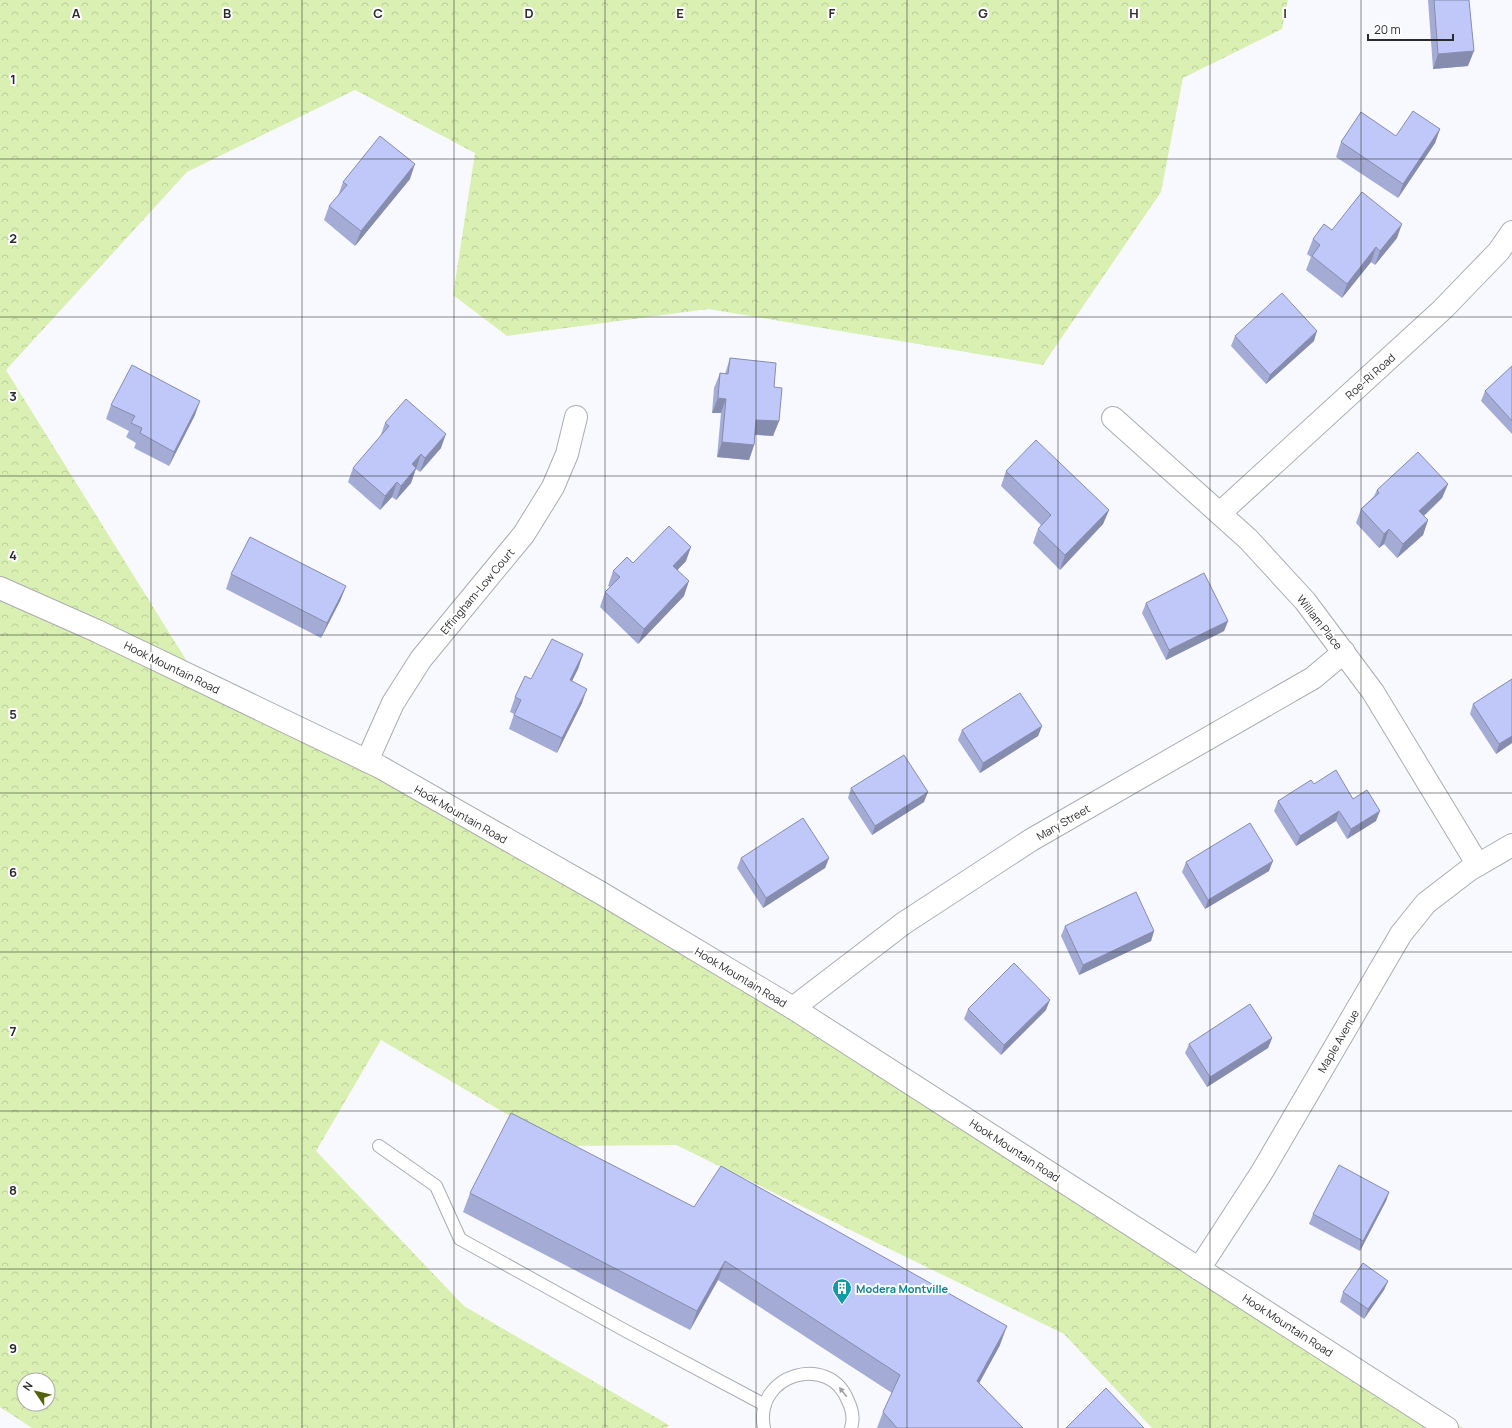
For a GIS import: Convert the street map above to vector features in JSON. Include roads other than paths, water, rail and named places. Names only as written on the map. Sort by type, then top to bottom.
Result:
[{"type":"street","name":"Roe-Ri Road","points":[[1220,513],[1443,309],[1499,251],[1512,232]]},
{"type":"street","name":"Effingham-Low Court","points":[[367,761],[393,703],[421,659],[524,534],[553,487],[567,454],[576,417]]},
{"type":"street","name":"William Place","points":[[1113,418],[1248,539],[1305,601],[1373,692],[1478,865]]},
{"type":"street","name":"Hook Mountain Road","points":[[0,588],[97,631],[380,767],[601,893],[793,1008],[1448,1428]]},
{"type":"street","name":"Mary Street","points":[[793,1008],[904,923],[1025,844],[1313,678],[1344,652]]},
{"type":"street","name":"Maple Avenue","points":[[1199,1269],[1262,1172],[1401,934],[1426,903],[1469,870],[1512,845]]},
{"type":"lane","points":[[379,1146],[436,1186],[460,1239],[764,1405]]},
{"type":"lane","points":[[764,1428],[762,1420],[764,1405],[771,1392],[782,1382],[795,1375],[810,1374],[824,1377],[837,1384],[846,1396],[852,1410],[851,1428]]},
{"type":"place","name":"Modera Montville","points":[[842,1305]]}]
